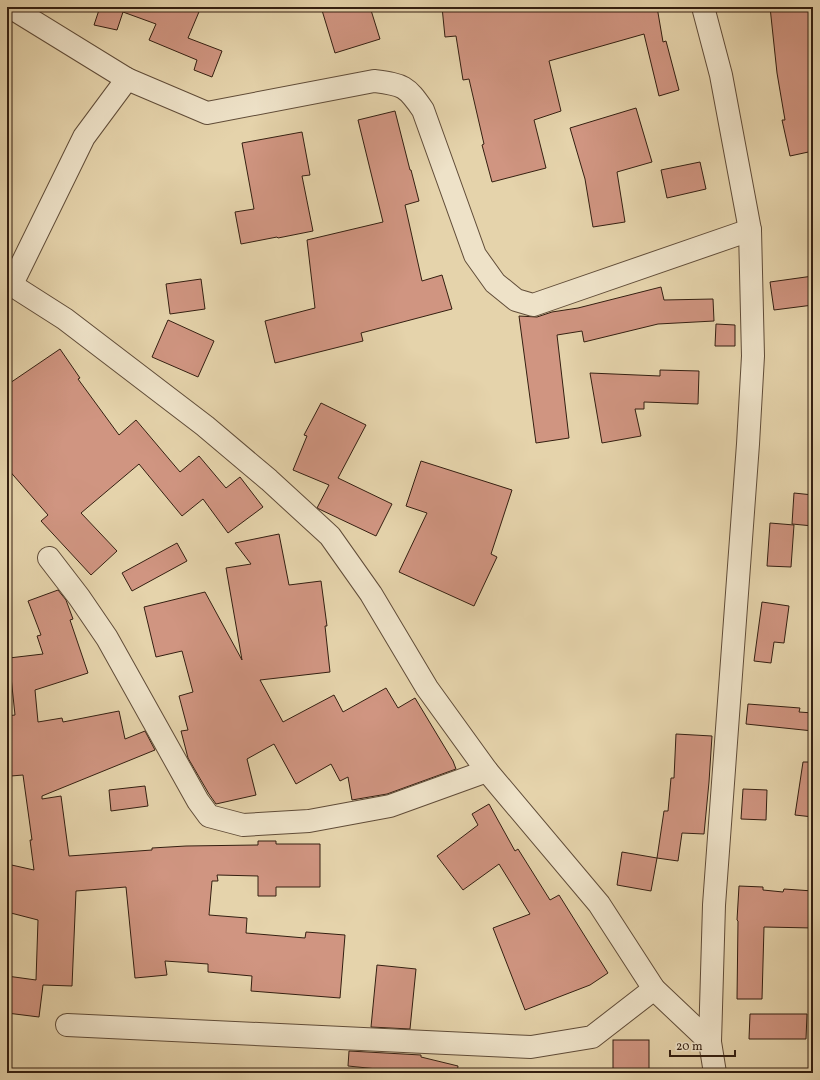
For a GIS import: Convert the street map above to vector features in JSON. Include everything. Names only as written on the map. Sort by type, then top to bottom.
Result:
[{"type":"street","points":[[10,7],[127,79],[208,113],[374,82],[399,85],[412,93],[423,110],[475,255],[495,283],[516,300],[532,305],[750,230]]},
{"type":"street","points":[[703,7],[720,75],[750,230],[753,356],[748,444],[714,905],[710,1042],[715,1073]]},
{"type":"street","points":[[127,79],[84,137],[10,283],[65,319],[206,426],[269,480],[330,536],[371,594],[427,688],[487,771],[600,904],[654,989],[710,1042]]},
{"type":"street","points":[[49,558],[79,597],[106,638],[198,801],[209,816],[243,825],[309,821],[390,806],[487,771]]},
{"type":"street","points":[[67,1025],[531,1047],[592,1037],[654,989]]},
{"type":"building","points":[[100,7],[201,7],[188,38],[222,51],[212,77],[194,70],[197,60],[149,40],[156,24],[123,12],[117,30],[94,25]]},
{"type":"building","points":[[321,7],[370,7],[380,39],[335,53]]},
{"type":"building","points":[[442,7],[657,7],[663,42],[666,41],[679,90],[659,96],[644,34],[549,61],[561,111],[534,120],[546,168],[492,182],[482,145],[484,144],[469,79],[463,80],[456,36],[445,37]]},
{"type":"building","points":[[770,7],[813,7],[813,151],[790,156],[782,120],[785,120],[777,73]]},
{"type":"building","points":[[636,108],[652,162],[617,172],[625,222],[593,227],[585,179],[570,128]]},
{"type":"building","points":[[395,111],[419,201],[405,205],[422,281],[442,275],[452,309],[361,333],[363,341],[275,363],[265,321],[315,308],[307,240],[383,222],[358,120]]},
{"type":"building","points":[[302,132],[310,175],[302,176],[313,231],[241,244],[235,212],[254,209],[242,143]]},
{"type":"building","points":[[700,162],[706,189],[667,198],[661,170]]},
{"type":"building","points":[[813,276],[813,305],[774,310],[770,282]]},
{"type":"building","points":[[201,279],[205,309],[170,314],[166,284]]},
{"type":"building","points":[[661,287],[664,300],[713,299],[714,321],[658,324],[584,342],[582,331],[557,335],[569,438],[536,443],[519,316],[537,317],[552,312],[578,308]]},
{"type":"building","points":[[168,320],[214,341],[198,377],[152,357]]},
{"type":"building","points":[[716,324],[735,325],[735,346],[715,346]]},
{"type":"building","points":[[60,349],[80,378],[78,379],[119,435],[136,420],[180,472],[199,456],[226,488],[240,477],[263,507],[228,533],[203,499],[182,516],[139,464],[81,513],[117,551],[91,575],[41,521],[48,515],[7,468],[7,385]]},
{"type":"building","points":[[660,370],[699,371],[698,404],[644,402],[644,409],[635,409],[641,436],[602,443],[590,373],[660,376]]},
{"type":"building","points":[[321,403],[366,425],[338,478],[392,504],[376,536],[317,508],[329,485],[293,470],[307,436],[304,435]]},
{"type":"building","points":[[421,461],[512,490],[491,554],[497,557],[474,606],[399,572],[427,513],[406,506]]},
{"type":"building","points":[[794,493],[813,495],[813,526],[792,524]]},
{"type":"building","points":[[770,523],[794,525],[791,567],[767,566]]},
{"type":"building","points":[[279,534],[289,585],[321,581],[327,626],[325,626],[330,672],[260,680],[283,722],[334,695],[343,712],[386,688],[398,708],[415,698],[453,761],[456,769],[387,794],[352,800],[348,777],[340,781],[331,764],[296,784],[274,744],[247,759],[256,795],[216,804],[188,758],[181,731],[188,730],[179,696],[193,692],[182,651],[156,657],[144,607],[205,592],[242,660],[226,568],[251,564],[235,543]]},
{"type":"building","points":[[177,543],[187,561],[132,591],[122,573]]},
{"type":"building","points":[[58,590],[66,600],[73,619],[70,620],[88,673],[35,690],[38,722],[62,718],[63,722],[119,711],[125,739],[145,731],[155,750],[42,796],[42,799],[61,796],[69,856],[186,846],[258,845],[258,841],[276,841],[276,844],[320,844],[320,887],[276,887],[276,896],[258,896],[258,876],[217,875],[218,881],[212,881],[209,915],[247,918],[246,933],[305,938],[306,932],[345,935],[340,998],[251,991],[252,976],[208,972],[208,964],[165,961],[167,975],[135,978],[126,887],[76,891],[72,986],[43,985],[39,1017],[7,1013],[7,976],[36,980],[38,920],[7,912],[7,864],[34,870],[30,840],[32,840],[23,775],[11,776],[7,738],[7,716],[15,715],[9,658],[43,654],[37,636],[41,635],[28,601]]},
{"type":"building","points":[[762,602],[789,606],[784,643],[774,642],[771,663],[754,661]]},
{"type":"building","points":[[748,704],[800,708],[799,712],[813,713],[813,731],[746,724]]},
{"type":"building","points":[[676,734],[712,736],[704,834],[682,833],[678,861],[657,858],[664,811],[668,811],[671,778],[674,778]]},
{"type":"building","points":[[803,762],[813,762],[813,817],[795,815]]},
{"type":"building","points":[[145,786],[148,806],[111,811],[109,790]]},
{"type":"building","points":[[743,789],[767,790],[766,820],[741,819]]},
{"type":"building","points":[[489,804],[515,851],[518,849],[550,900],[559,895],[608,973],[590,985],[525,1010],[493,928],[530,914],[499,864],[463,890],[437,856],[478,825],[472,814]]},
{"type":"building","points":[[622,852],[657,858],[651,891],[617,885]]},
{"type":"building","points":[[739,886],[763,887],[763,890],[783,892],[784,889],[813,891],[813,928],[764,927],[762,999],[737,999],[737,920]]},
{"type":"building","points":[[377,965],[416,969],[410,1029],[371,1027]]},
{"type":"building","points":[[750,1014],[807,1014],[806,1039],[749,1039]]},
{"type":"building","points":[[613,1040],[649,1040],[649,1073],[613,1073]]},
{"type":"building","points":[[349,1051],[421,1055],[421,1057],[458,1066],[457,1073],[387,1073],[387,1070],[348,1066]]}]
